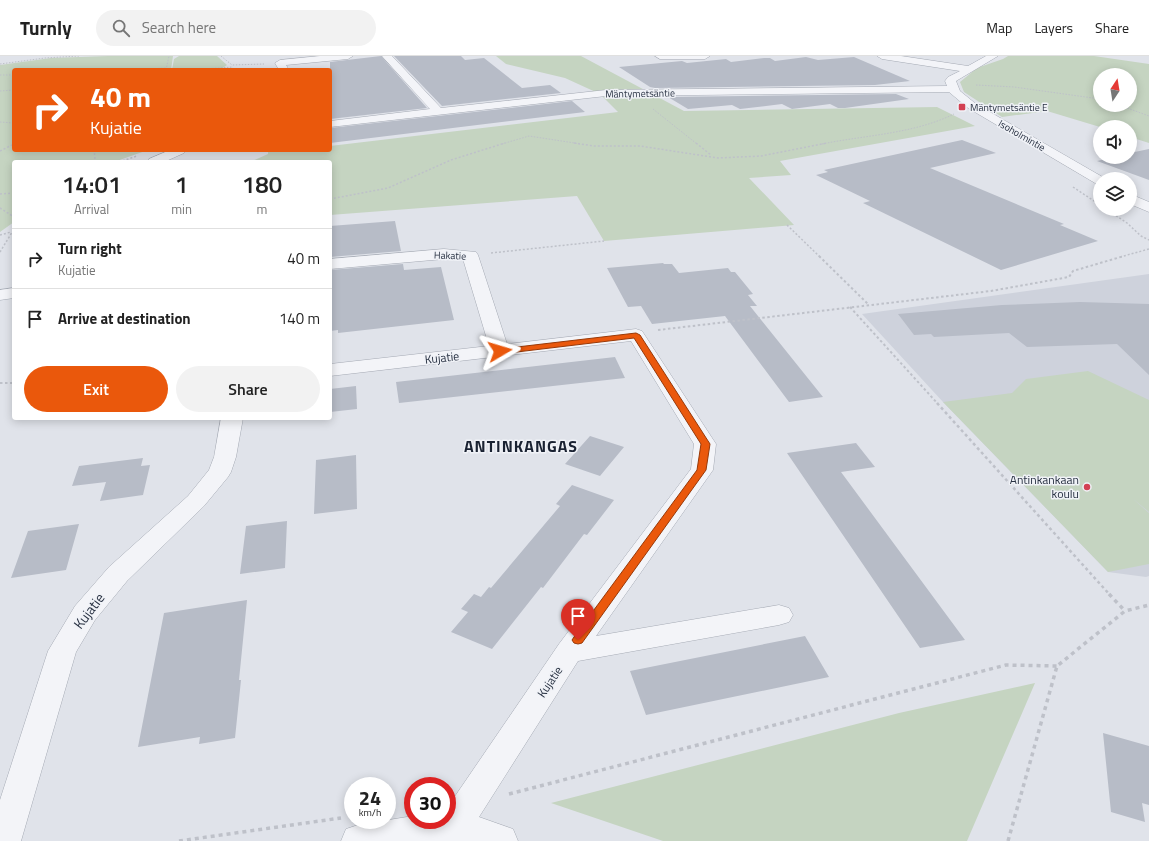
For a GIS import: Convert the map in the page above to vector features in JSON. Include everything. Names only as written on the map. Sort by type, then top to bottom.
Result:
[{"type":"street","points":[[282,66],[348,56]]},
{"type":"street","points":[[387,56],[438,111]]},
{"type":"street","points":[[660,56],[705,56]]},
{"type":"street","points":[[882,56],[968,69]]},
{"type":"street","points":[[951,87],[950,81],[952,78],[993,56]]},
{"type":"street","name":"Mäntymetsäntie","points":[[332,124],[586,95],[951,87]]},
{"type":"street","name":"Isoholmintie","points":[[951,87],[955,93],[972,106],[1093,176]]},
{"type":"street","points":[[158,160],[176,152]]},
{"type":"street","points":[[1137,202],[1149,208]]},
{"type":"street","name":"Hakatie","points":[[332,264],[444,254],[470,255],[500,351]]},
{"type":"street","points":[[0,295],[12,293]]},
{"type":"street","name":"Kujatie","points":[[332,370],[636,335],[706,444],[702,470],[569,652],[456,823]]},
{"type":"street","name":"Kujatie","points":[[4,841],[62,650],[85,612],[118,574],[196,501],[220,472],[225,457],[232,420]]},
{"type":"street","points":[[569,652],[779,615]]},
{"type":"street","points":[[456,825],[501,841]]},
{"type":"path","points":[[0,64],[45,58],[79,56]]},
{"type":"path","points":[[166,68],[169,56]]},
{"type":"path","points":[[220,56],[228,63],[236,66]]},
{"type":"path","points":[[212,68],[236,66],[282,66]]},
{"type":"path","points":[[0,75],[12,76]]},
{"type":"path","points":[[951,87],[1014,87],[1093,98]]},
{"type":"path","points":[[0,91],[12,90]]},
{"type":"path","points":[[634,93],[680,132],[711,155]]},
{"type":"path","points":[[1137,112],[1149,116]]},
{"type":"path","points":[[332,199],[388,188],[451,160],[528,136],[594,146],[640,146],[718,158],[760,156],[842,140],[890,134],[940,121],[956,113]]},
{"type":"path","points":[[0,122],[12,123]]},
{"type":"path","points":[[0,150],[12,145]]},
{"type":"path","points":[[0,194],[12,193]]},
{"type":"path","points":[[0,208],[12,216]]},
{"type":"path","points":[[1116,216],[1149,240]]},
{"type":"path","points":[[787,225],[870,305]]},
{"type":"path","points":[[0,235],[12,231]]},
{"type":"path","points":[[0,252],[12,233]]},
{"type":"path","points":[[470,255],[604,242]]},
{"type":"path","points":[[636,335],[668,328],[991,291],[1069,277],[1073,271],[1149,248]]},
{"type":"path","points":[[850,307],[1125,611]]},
{"type":"path","points":[[0,383],[12,383]]},
{"type":"path","points":[[1008,841],[1058,666],[1125,611],[1149,605]]},
{"type":"path","points":[[515,793],[1006,665],[1058,666]]},
{"type":"path","points":[[179,841],[352,829]]},
{"type":"shaded area","name":"Antinkankaan koulu","points":[[1149,274],[1149,576],[1146,577],[1108,572],[943,402],[862,314]]},
{"type":"green space","points":[[173,56],[171,68],[12,68],[12,152],[142,152],[120,160],[12,160],[12,223],[0,232],[0,65],[51,58]]},
{"type":"green space","points":[[179,56],[217,56],[227,65],[223,68],[172,68],[174,59]]},
{"type":"green space","points":[[496,56],[581,56],[684,111],[937,107],[975,126],[780,161],[791,175],[749,178],[794,225],[604,241],[577,196],[332,215],[332,160],[254,160],[268,154],[268,152],[332,152],[332,146],[618,112],[600,94],[565,78],[506,64]]},
{"type":"green space","points":[[1008,56],[1094,56],[1149,64],[1149,143],[1137,139],[1137,120],[1093,120],[1093,125],[1047,111],[1002,117],[964,92],[960,82],[977,68]]},
{"type":"green space","points":[[1088,371],[1149,400],[1149,512],[1132,498],[1149,513],[1149,564],[1108,572],[943,402],[1012,393],[1026,379]]},
{"type":"green space","points":[[1035,683],[967,841],[663,841],[551,803],[899,713]]},
{"type":"building","points":[[381,56],[427,108],[332,119],[332,68],[330,68],[330,62]]},
{"type":"building","points":[[394,56],[461,56],[465,60],[484,58],[522,88],[550,85],[561,93],[442,106]]},
{"type":"building","points":[[806,57],[818,60],[854,57],[910,81],[875,85],[655,88],[650,87],[619,67],[682,61],[687,63],[726,59],[731,62],[770,58],[775,61]]},
{"type":"building","points":[[896,94],[909,99],[845,108],[838,108],[830,104],[792,109],[782,104],[740,109],[732,105],[688,109],[668,97]]},
{"type":"building","points":[[572,101],[585,112],[332,143],[332,128]]},
{"type":"building","points":[[962,140],[996,153],[930,168],[1064,224],[1060,225],[1098,241],[1001,270],[863,203],[870,201],[816,175],[828,172],[824,170]]},
{"type":"building","points":[[1149,149],[1149,180],[1137,176],[1137,172],[1127,172],[1105,164],[1137,164],[1137,152]]},
{"type":"building","points":[[395,221],[401,251],[332,257],[332,226]]},
{"type":"building","points":[[663,263],[672,264],[679,273],[728,268],[731,272],[735,272],[753,294],[748,295],[757,306],[750,306],[823,397],[789,402],[725,316],[652,324],[641,306],[628,307],[607,268]]},
{"type":"building","points":[[403,264],[404,270],[441,267],[454,320],[338,333],[338,330],[332,331],[332,270]]},
{"type":"building","points":[[1080,302],[1149,304],[1149,375],[1117,344],[1027,347],[1009,333],[934,337],[931,334],[914,335],[898,314],[1002,305]]},
{"type":"building","points":[[615,357],[625,378],[399,403],[396,382]]},
{"type":"building","points":[[356,386],[357,409],[332,412],[332,389]]},
{"type":"building","points":[[590,436],[624,447],[600,476],[565,464]]},
{"type":"building","points":[[856,443],[875,467],[841,472],[965,640],[920,648],[787,453]]},
{"type":"building","points":[[356,455],[357,509],[314,514],[316,460]]},
{"type":"building","points":[[143,458],[141,466],[150,465],[143,495],[100,501],[106,482],[72,486],[79,466]]},
{"type":"building","points":[[572,485],[614,500],[587,535],[584,534],[543,588],[541,587],[492,649],[451,632],[468,612],[461,609],[474,594],[481,597],[489,587],[491,588],[560,506],[556,504]]},
{"type":"building","points":[[287,521],[285,568],[240,574],[246,526]]},
{"type":"building","points":[[79,524],[66,570],[11,578],[28,531]]},
{"type":"building","points":[[247,600],[235,738],[199,744],[200,737],[138,747],[164,613]]},
{"type":"building","points":[[805,636],[829,677],[646,715],[630,671]]},
{"type":"building","points":[[1103,733],[1149,746],[1149,805],[1142,803],[1145,822],[1111,812]]},
{"type":"place","name":"Mäntymetsäntie E","points":[[962,107]]},
{"type":"place","name":"Antinkankaan koulu","points":[[1087,487]]},
{"type":"district","name":"ANTINKANGAS","points":[[521,446]]},
{"type":"route","points":[[500,351],[636,335],[706,444],[702,470],[578,640]]}]
